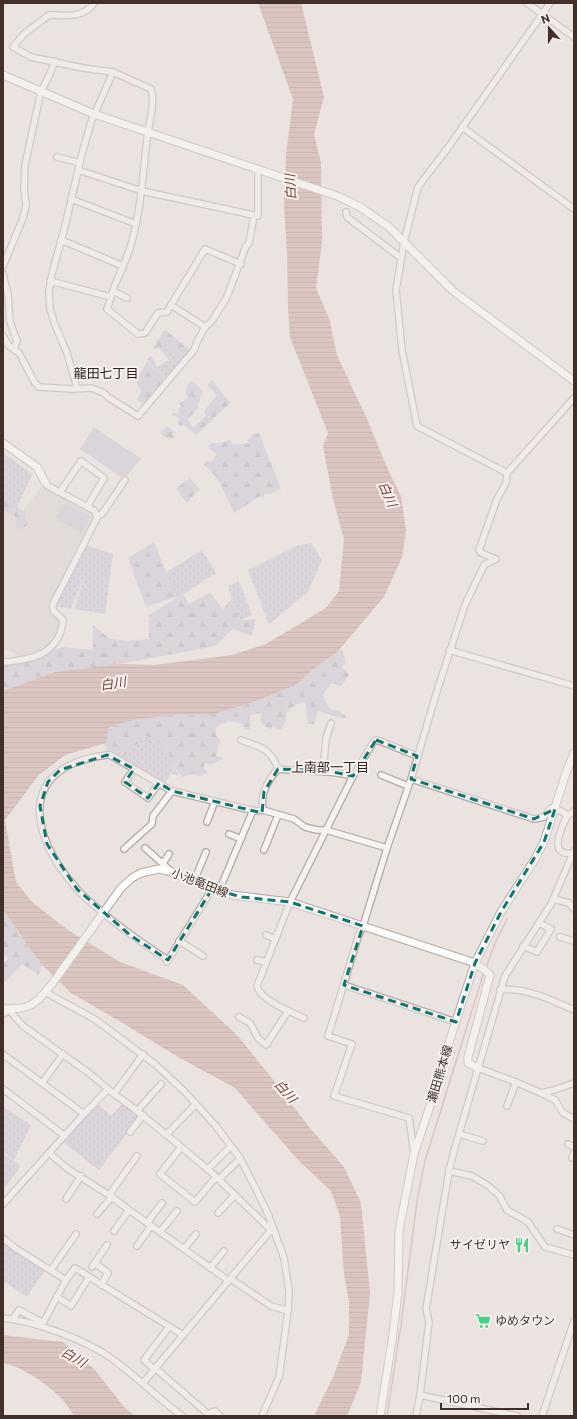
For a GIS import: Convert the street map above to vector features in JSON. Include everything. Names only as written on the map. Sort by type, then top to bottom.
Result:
[{"type":"main road","points":[[3,75],[94,114],[340,197],[372,215],[389,227],[453,291],[574,381]]},
{"type":"main road","points":[[3,442],[37,467],[45,482]]},
{"type":"main road","name":"瀬田熊本線","points":[[380,1416],[398,1292],[399,1230],[414,1154],[476,963],[501,912],[535,859],[544,842],[574,753]]},
{"type":"main road","name":"小池竜田線","points":[[5,1011],[31,1005],[45,992],[121,888],[132,878],[149,870],[163,869],[215,890],[242,897],[290,902],[476,963]]},
{"type":"main road","points":[[476,963],[490,975],[468,1057],[468,1063],[478,1068]]},
{"type":"street","points":[[94,3],[92,7],[80,13],[65,16],[49,15],[24,34],[13,48],[31,57],[113,72],[151,90],[153,94],[142,191],[133,240],[107,309],[138,334],[145,333],[158,313],[167,312],[205,249],[241,264]]},
{"type":"street","points":[[527,3],[574,37]]},
{"type":"street","points":[[507,473],[417,426],[402,350],[396,290],[404,242],[418,187],[550,3]]},
{"type":"street","points":[[3,266],[23,218],[26,205],[24,190],[25,165],[41,91],[55,61]]},
{"type":"street","points":[[77,388],[67,353],[50,309],[50,280],[94,114],[113,72]]},
{"type":"street","points":[[462,127],[574,209]]},
{"type":"street","points":[[58,157],[80,163]]},
{"type":"street","points":[[78,170],[142,191],[258,216],[258,169]]},
{"type":"street","points":[[72,199],[136,224]]},
{"type":"street","points":[[346,212],[347,217],[401,258]]},
{"type":"street","points":[[3,336],[9,346],[19,353],[35,383],[39,387],[65,389],[90,388],[104,393],[138,416],[189,358],[205,328],[212,321],[224,302],[241,264],[246,246],[249,243],[254,216]]},
{"type":"street","points":[[61,240],[123,266]]},
{"type":"street","points":[[3,274],[8,295],[10,322],[17,341],[14,349]]},
{"type":"street","points":[[50,280],[111,297]]},
{"type":"street","points":[[113,291],[126,298]]},
{"type":"street","points":[[171,305],[205,328]]},
{"type":"street","points":[[414,1154],[409,1118],[334,1096],[352,1044],[328,1036],[386,848],[411,779],[449,650],[464,606],[484,565],[496,559],[481,553],[479,550],[497,499],[506,483],[507,473],[574,398]]},
{"type":"street","points":[[60,492],[81,461],[104,478],[87,507]]},
{"type":"street","points":[[97,516],[102,514],[125,480]]},
{"type":"street","points":[[3,662],[20,661],[38,656],[49,650],[61,633],[63,620],[52,610],[53,604],[97,518],[95,511],[48,486],[45,482]]},
{"type":"street","points":[[449,650],[574,686]]},
{"type":"street","points":[[323,770],[326,738],[331,723]]},
{"type":"street","points":[[241,740],[264,749],[274,758],[278,768]]},
{"type":"street","points":[[304,1018],[275,1004],[258,989],[257,983],[290,902],[353,776],[374,741],[376,740],[417,756]]},
{"type":"street","points":[[253,810],[241,839],[215,890],[167,961],[130,935],[77,889],[50,850],[41,826],[40,802],[45,788],[53,776],[63,768],[76,763],[110,755],[172,791],[253,810],[263,810],[294,819],[305,827],[317,830],[326,830],[386,848]]},
{"type":"street","points":[[278,768],[298,771],[333,771],[353,776]]},
{"type":"street","points":[[263,810],[262,800],[264,792],[278,768]]},
{"type":"street","points":[[134,769],[125,782],[148,798],[159,783]]},
{"type":"street","points":[[381,775],[408,786]]},
{"type":"street","points":[[411,779],[534,819],[544,817],[551,808],[568,815]]},
{"type":"street","points":[[124,848],[152,824],[153,816],[172,791]]},
{"type":"street","points":[[207,822],[215,801]]},
{"type":"street","points":[[416,1416],[429,1322],[426,1309],[449,1171],[504,976],[553,899],[574,853],[563,853],[558,846],[563,824],[568,815],[574,811]]},
{"type":"street","points":[[264,850],[278,814]]},
{"type":"street","points":[[229,834],[241,839]]},
{"type":"street","points":[[145,848],[172,872]]},
{"type":"street","points":[[194,881],[206,852]]},
{"type":"street","points":[[163,863],[169,854]]},
{"type":"street","points":[[553,899],[569,904],[574,909]]},
{"type":"street","points":[[523,946],[538,952],[551,929],[539,923]]},
{"type":"street","points":[[266,935],[275,939]]},
{"type":"street","points":[[560,937],[574,941]]},
{"type":"street","points":[[180,941],[203,956]]},
{"type":"street","points":[[258,960],[266,962]]},
{"type":"street","points":[[344,985],[456,1022]]},
{"type":"street","points":[[500,990],[518,990],[574,1010]]},
{"type":"street","points":[[45,992],[96,1020],[156,1065],[215,1125],[240,1159],[263,1202],[286,1265],[289,1291],[288,1311],[279,1377],[262,1416]]},
{"type":"street","points":[[5,1011],[143,1115],[208,1169],[273,1230]]},
{"type":"street","points":[[239,1017],[250,1023],[258,1038],[266,1045],[288,1011]]},
{"type":"street","points":[[42,1083],[63,1054]]},
{"type":"street","points":[[114,1094],[143,1054]]},
{"type":"street","points":[[3,1057],[4,1055],[84,1114]]},
{"type":"street","points":[[478,1068],[516,1082],[555,1100],[563,1113],[574,1119]]},
{"type":"street","points":[[507,1106],[516,1082]]},
{"type":"street","points":[[541,1093],[574,1083]]},
{"type":"street","points":[[137,1111],[161,1084]]},
{"type":"street","points":[[3,1089],[65,1136]]},
{"type":"street","points":[[3,1204],[108,1089]]},
{"type":"street","points":[[166,1135],[196,1104]]},
{"type":"street","points":[[130,1132],[143,1115]]},
{"type":"street","points":[[459,1134],[483,1141]]},
{"type":"street","points":[[568,1144],[574,1148]]},
{"type":"street","points":[[208,1169],[231,1146]]},
{"type":"street","points":[[181,1147],[160,1174],[195,1202],[217,1178],[240,1159]]},
{"type":"street","points":[[49,1153],[68,1169],[110,1196],[210,1268],[271,1306],[288,1311]]},
{"type":"street","points":[[97,1214],[138,1156]]},
{"type":"street","points":[[449,1171],[472,1176],[499,1194],[507,1210],[528,1222],[545,1248],[574,1255]]},
{"type":"street","points":[[66,1199],[81,1176]]},
{"type":"street","points":[[218,1212],[234,1195]]},
{"type":"street","points":[[137,1246],[162,1203]]},
{"type":"street","points":[[114,1231],[129,1210]]},
{"type":"street","points":[[160,1232],[177,1211]]},
{"type":"street","points":[[557,1229],[574,1234]]},
{"type":"street","points":[[143,1383],[182,1335],[273,1230]]},
{"type":"street","points":[[51,1270],[76,1234]]},
{"type":"street","points":[[184,1249],[196,1234]]},
{"type":"street","points":[[3,1238],[15,1248],[66,1280]]},
{"type":"street","points":[[101,1284],[108,1273],[94,1265],[107,1245]]},
{"type":"street","points":[[210,1268],[224,1251]]},
{"type":"street","points":[[13,1319],[19,1310],[43,1323],[66,1280],[75,1268],[182,1335]]},
{"type":"street","points":[[57,1297],[71,1306],[89,1277]]},
{"type":"street","points":[[3,1318],[13,1319],[79,1340],[110,1357],[182,1416]]},
{"type":"street","points":[[542,1416],[574,1321]]},
{"type":"street","points":[[169,1326],[144,1360],[208,1414],[215,1412],[220,1416]]},
{"type":"street","points":[[420,1395],[518,1416]]},
{"type":"highlighted area","points":[[376,740],[417,756],[411,779],[534,819],[555,809],[544,842],[501,912],[475,963],[456,1022],[344,985],[363,926],[290,902],[242,897],[212,889],[168,960],[130,935],[77,889],[47,844],[40,806],[48,782],[60,770],[107,755],[134,769],[125,782],[148,798],[159,783],[172,791],[262,813],[264,792],[278,769],[328,771],[353,776]]},
{"type":"shaded area","points":[[45,482],[95,511],[97,518],[52,610],[60,616],[61,633],[49,650],[20,661],[14,653],[3,649],[3,507],[23,510]]},
{"type":"green space","points":[[165,330],[191,351],[182,363],[165,347],[161,350],[153,347]]},
{"type":"green space","points":[[165,347],[182,363],[167,380],[146,360],[151,356],[157,367],[169,360],[161,350]]},
{"type":"green space","points":[[147,362],[167,380],[146,405],[137,400],[142,392],[136,380]]},
{"type":"green space","points":[[212,380],[230,403],[196,435],[183,424],[181,426],[177,424],[180,419],[172,415],[173,413],[178,413],[181,405],[179,403],[188,399],[186,394],[187,384],[192,381],[203,391],[198,405],[199,407],[188,419],[193,428],[206,416],[204,411],[217,395],[207,385]]},
{"type":"green space","points":[[167,426],[175,432],[172,434],[175,436],[172,439],[165,437],[160,432]]},
{"type":"green space","points":[[94,427],[141,459],[124,479],[80,449]]},
{"type":"green space","points":[[259,433],[281,489],[270,494],[264,494],[263,499],[261,496],[234,513],[218,480],[204,465],[207,460],[211,462],[217,454],[208,447],[211,443],[221,443],[230,440],[233,445],[249,443],[247,440],[252,438],[251,435]]},
{"type":"green space","points":[[3,453],[32,474],[17,507],[12,509],[3,503]]},
{"type":"green space","points":[[189,478],[200,489],[187,503],[176,489]]},
{"type":"green space","points":[[6,502],[12,509],[17,507],[25,512],[27,522],[26,527],[22,529],[16,527],[15,516],[3,510],[3,503]]},
{"type":"green space","points":[[65,503],[91,517],[82,533],[56,518]]},
{"type":"green space","points":[[154,542],[176,597],[146,607],[128,558]]},
{"type":"green space","points":[[311,543],[322,560],[308,592],[269,624],[248,570],[296,546]]},
{"type":"green space","points":[[83,544],[113,554],[105,614],[74,609],[86,572],[71,609],[53,606]]},
{"type":"green space","points":[[202,550],[216,573],[176,599],[164,574]]},
{"type":"green space","points":[[239,581],[252,615],[239,620],[228,586]]},
{"type":"green space","points":[[210,593],[223,609],[232,599],[239,620],[256,619],[252,636],[233,629],[215,646],[120,664],[55,672],[3,691],[3,662],[20,661],[63,647],[93,650],[93,625],[110,639],[128,641],[149,639],[149,615],[183,594],[189,604]]},
{"type":"green space","points":[[342,650],[346,663],[342,667],[349,675],[341,686],[332,683],[322,695],[330,709],[339,711],[347,717],[341,718],[318,711],[314,724],[308,724],[305,702],[297,704],[286,712],[286,719],[282,729],[275,729],[274,726],[271,729],[266,727],[261,723],[261,713],[250,715],[250,729],[245,730],[242,724],[235,722],[223,723],[216,727],[215,733],[220,741],[216,756],[223,758],[215,763],[205,763],[204,768],[208,773],[200,776],[192,774],[182,777],[170,763],[167,757],[170,756],[160,744],[158,739],[145,736],[137,745],[127,747],[129,750],[124,756],[126,758],[123,760],[107,752],[104,743],[106,743],[109,727],[134,720],[181,714],[211,715],[256,701],[296,685],[311,671],[338,651]]},
{"type":"green space","points":[[145,736],[159,739],[170,756],[167,757],[168,759],[179,775],[178,776],[171,773],[164,785],[123,760],[126,758],[124,756],[126,747],[137,745]]},
{"type":"green space","points":[[3,910],[42,965],[39,975],[22,964],[5,982],[3,981],[3,965],[8,959],[3,952]]},
{"type":"green space","points":[[123,1103],[140,1116],[99,1170],[64,1143],[80,1122],[98,1104],[111,1116]]},
{"type":"green space","points":[[3,1107],[31,1125],[14,1160],[3,1152]]},
{"type":"green space","points":[[3,1153],[21,1166],[3,1190]]},
{"type":"green space","points":[[3,1240],[45,1270],[27,1297],[3,1281]]},
{"type":"water","name":"白川","points":[[258,3],[301,3],[324,97],[314,134],[321,163],[322,243],[316,288],[329,318],[337,355],[401,496],[406,530],[402,557],[384,597],[338,651],[311,671],[296,685],[256,701],[211,715],[181,714],[134,720],[109,727],[106,743],[65,755],[38,776],[5,820],[16,882],[32,902],[68,930],[120,962],[183,985],[238,1036],[309,1127],[344,1167],[361,1203],[370,1293],[361,1382],[347,1416],[314,1416],[333,1377],[349,1335],[349,1302],[344,1274],[340,1216],[331,1191],[298,1160],[235,1088],[178,1057],[71,993],[42,965],[3,910],[3,691],[55,672],[120,664],[155,665],[232,655],[266,644],[326,608],[339,591],[344,539],[333,499],[323,446],[328,433],[290,337],[284,204],[286,155],[293,99]]},
{"type":"water","name":"白川","points":[[3,1335],[63,1342],[96,1371],[124,1407],[135,1416],[74,1416],[61,1398],[49,1387],[19,1368],[3,1363]]},
{"type":"waterway","points":[[487,965],[496,941],[507,919]]},
{"type":"waterway","points":[[387,1416],[401,1325],[417,1201],[425,1161],[483,975]]},
{"type":"place","name":"サイゼリヤ","points":[[522,1245]]},
{"type":"place","name":"ゆめタウン","points":[[483,1321]]},
{"type":"district","name":"龍田七丁目","points":[[106,373]]},
{"type":"district","name":"上南部一丁目","points":[[330,767]]}]
